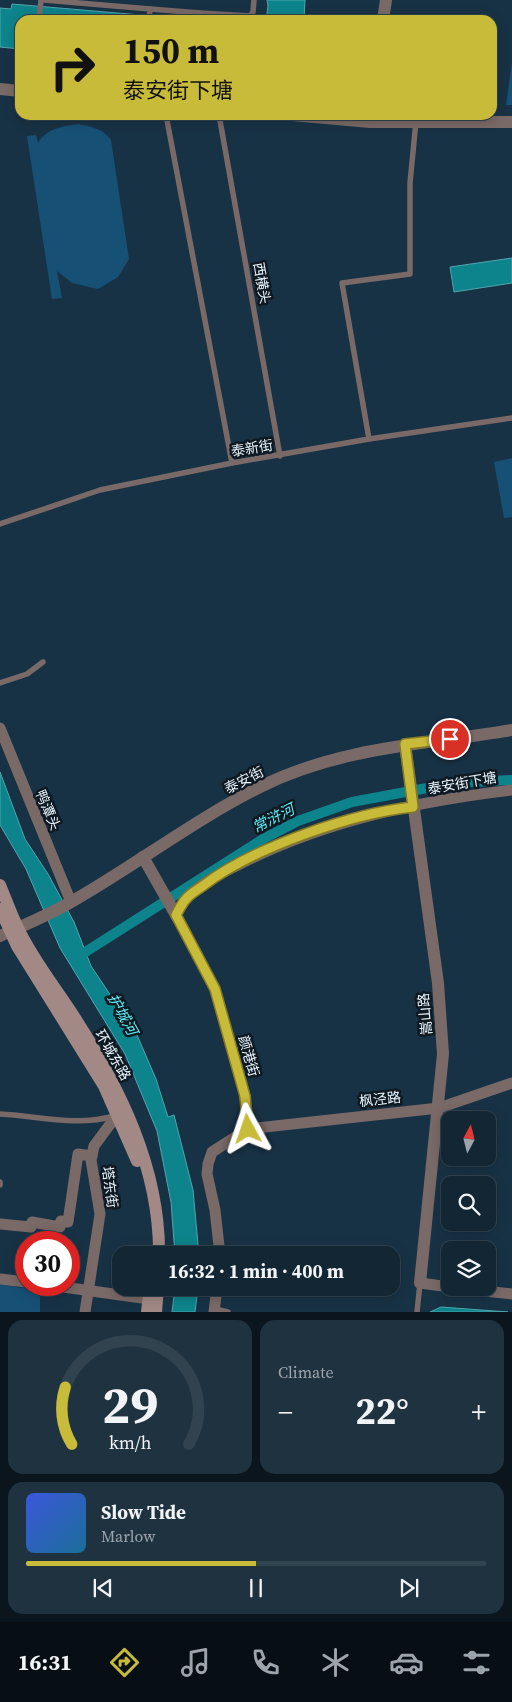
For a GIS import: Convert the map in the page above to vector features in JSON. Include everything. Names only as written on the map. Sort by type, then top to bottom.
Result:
[{"type":"main road","name":"环城东路","points":[[0,885],[9,932]]},
{"type":"main road","name":"环城东路","points":[[0,909],[9,932],[74,1017],[144,1157],[159,1229],[159,1246]]},
{"type":"main road","name":"环城东路","points":[[122,1113],[137,1162],[153,1234],[152,1246]]},
{"type":"main road","points":[[147,1312],[154,1297]]},
{"type":"street","points":[[384,15],[386,0]]},
{"type":"street","points":[[0,89],[15,90]]},
{"type":"street","points":[[401,120],[512,122]]},
{"type":"street","name":"鸭潭头","points":[[0,728],[71,902]]},
{"type":"street","name":"泰安街","points":[[9,932],[71,902],[207,816],[263,785],[350,755],[405,744],[512,730]]},
{"type":"street","name":"嵩山路","points":[[405,744],[407,772],[441,1021],[443,1054],[420,1284]]},
{"type":"street","name":"泰安街下塘","points":[[176,915],[186,898],[219,874],[283,842],[393,809],[413,807],[460,796],[512,790]]},
{"type":"street","points":[[143,857],[176,915]]},
{"type":"street","name":"颜港街","points":[[176,915],[215,989],[245,1096],[248,1129]]},
{"type":"street","name":"枫泾路","points":[[248,1129],[439,1108],[512,1083]]},
{"type":"street","name":"塔东街","points":[[85,1312],[90,1290],[100,1214],[92,1175],[92,1156],[94,1146],[122,1113]]},
{"type":"street","points":[[219,1246],[215,1210],[207,1174],[208,1164],[212,1152],[248,1129]]},
{"type":"street","points":[[0,1224],[31,1227],[32,1222],[60,1227],[61,1221],[68,1222],[78,1154],[92,1156]]},
{"type":"street","points":[[0,1279],[15,1281]]},
{"type":"street","points":[[420,1284],[441,1286]]},
{"type":"street","points":[[80,1289],[154,1297]]},
{"type":"street","points":[[496,1292],[512,1294]]},
{"type":"street","points":[[214,1311],[216,1296]]},
{"type":"lane","points":[[40,15],[43,0],[233,15]]},
{"type":"lane","points":[[251,15],[253,12],[254,0]]},
{"type":"lane","points":[[149,15],[150,9]]},
{"type":"lane","points":[[167,120],[232,463]]},
{"type":"lane","name":"西横头","points":[[220,120],[280,456]]},
{"type":"lane","points":[[369,439],[342,283],[410,274],[410,183],[416,121]]},
{"type":"lane","name":"泰新街","points":[[0,524],[100,490],[232,463],[369,439],[512,418]]},
{"type":"lane","points":[[0,683],[27,674],[42,662]]},
{"type":"lane","points":[[0,1114],[97,1121],[122,1113]]},
{"type":"lane","points":[[417,1312],[420,1284]]},
{"type":"lane","points":[[214,1311],[228,1312]]},
{"type":"shaded area","points":[[512,63],[512,105],[506,105]]},
{"type":"shaded area","points":[[78,124],[100,130],[111,140],[129,259],[118,277],[98,289],[72,283],[57,271],[62,298],[52,299],[27,136],[36,135],[38,143],[50,131]]},
{"type":"shaded area","points":[[512,458],[512,517],[504,518],[494,462]]},
{"type":"shaded area","points":[[0,1284],[15,1287],[15,1296],[40,1296],[40,1312],[0,1312]]},
{"type":"water","points":[[267,0],[305,0],[304,15],[267,15]]},
{"type":"water","points":[[12,4],[141,15],[15,15],[15,48],[0,47],[0,8],[11,9]]},
{"type":"water","points":[[512,258],[512,283],[454,292],[450,267]]},
{"type":"water","name":"护城河","points":[[0,772],[25,839],[48,874],[74,922],[91,966],[137,1035],[156,1079],[168,1117],[174,1115],[193,1190],[198,1246],[174,1246],[171,1202],[157,1131],[125,1054],[60,948],[26,869],[0,825]]},
{"type":"water","points":[[174,1296],[197,1296],[195,1312],[172,1312]]},
{"type":"water","points":[[441,1307],[508,1312],[430,1312]]},
{"type":"waterway","name":"常浒河","points":[[76,958],[263,839],[298,821],[352,802],[454,783],[512,780]]},
{"type":"route","points":[[248,1129],[245,1096],[215,989],[176,915],[186,898],[219,874],[283,842],[393,809],[413,807],[407,772],[405,744],[450,739]]}]
